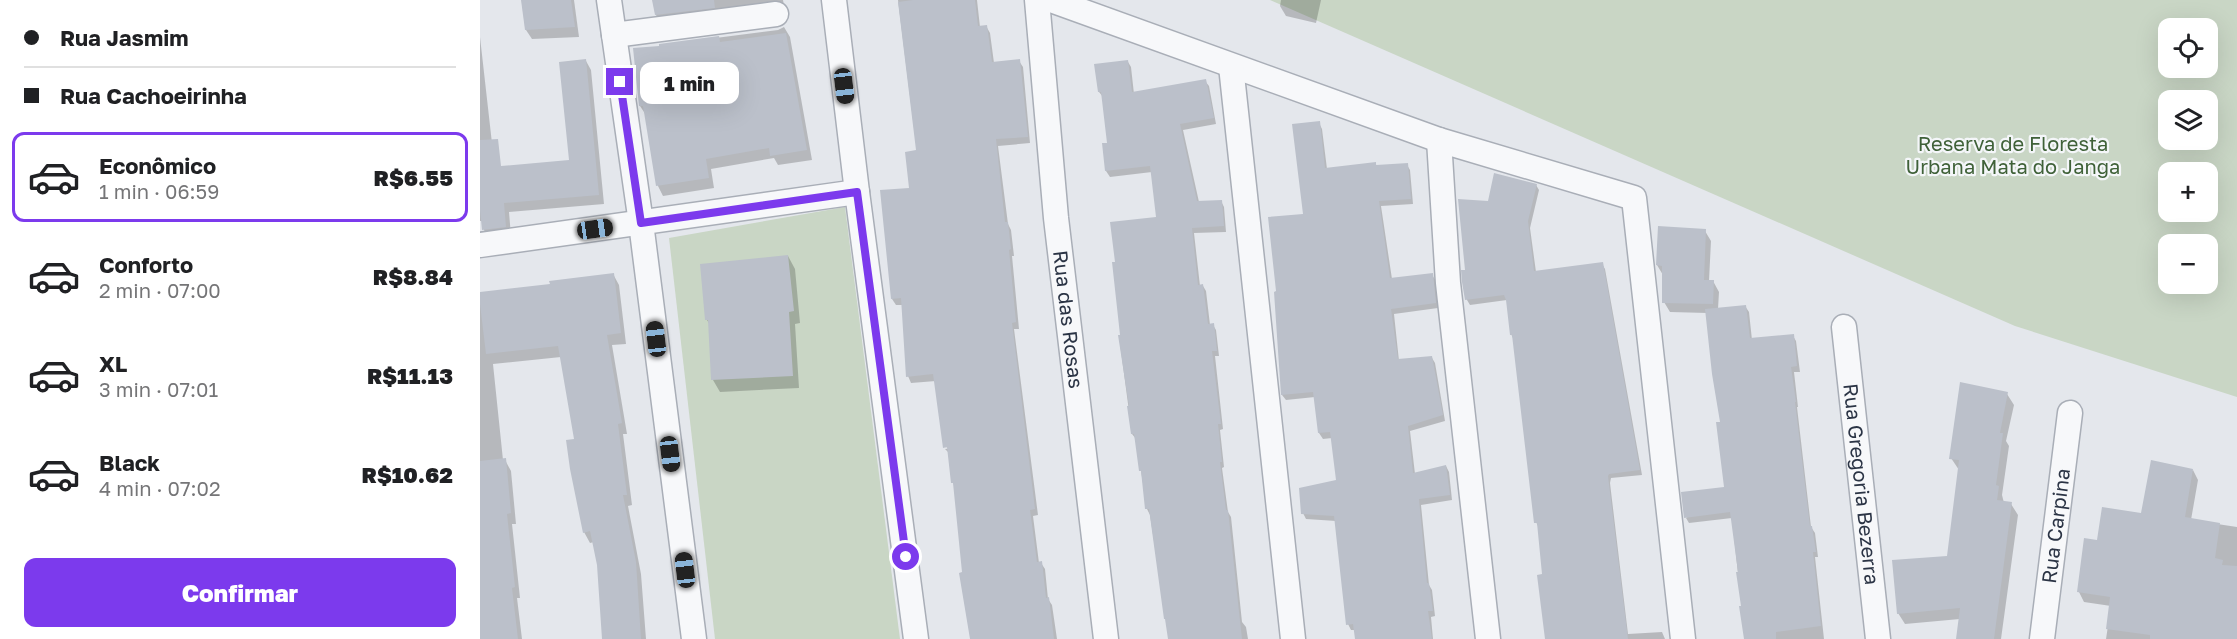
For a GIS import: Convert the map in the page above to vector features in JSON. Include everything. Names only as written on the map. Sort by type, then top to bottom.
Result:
[{"type":"street","points":[[609,0],[641,223],[694,639]]},
{"type":"street","points":[[834,0],[916,639]]},
{"type":"street","name":"Rua das Rosas","points":[[1038,0],[1056,218],[1106,639]]},
{"type":"street","points":[[1052,0],[1439,140],[1634,198],[1683,639]]},
{"type":"street","points":[[614,35],[776,14]]},
{"type":"street","points":[[1231,66],[1293,639]]},
{"type":"street","points":[[1439,140],[1448,283],[1488,639]]},
{"type":"street","points":[[480,245],[857,192]]},
{"type":"street","name":"Rua Gregoria Bezerra","points":[[1844,327],[1878,639]]},
{"type":"street","name":"Rua Carpina","points":[[2042,639],[2070,413]]},
{"type":"green space","name":"Reserva de Floresta Urbana Mata do Janga","points":[[1270,0],[2237,0],[2237,397],[2015,326]]},
{"type":"green space","points":[[845,207],[900,639],[715,639],[669,238]]},
{"type":"building","points":[[521,0],[571,0],[575,27],[525,30]]},
{"type":"building","points":[[652,0],[714,0],[715,8],[655,15]]},
{"type":"building","points":[[975,0],[978,26],[987,25],[992,62],[1020,59],[1028,137],[996,139],[1005,222],[1008,222],[1011,249],[1009,250],[1016,322],[1012,323],[1035,509],[1030,510],[1037,562],[1042,561],[1046,598],[1049,597],[1054,639],[970,639],[959,573],[962,572],[953,483],[951,483],[947,447],[943,448],[933,374],[906,377],[901,298],[891,299],[880,190],[909,188],[905,152],[916,150],[898,2]]},
{"type":"building","points":[[786,33],[807,150],[770,156],[769,148],[706,159],[709,178],[656,186],[643,106],[639,106],[633,48],[719,36],[720,42]]},
{"type":"building","points":[[586,59],[599,195],[504,203],[506,227],[482,230],[480,140],[498,139],[501,166],[569,160],[559,62]]},
{"type":"building","points":[[1128,60],[1132,92],[1206,79],[1214,118],[1180,124],[1197,201],[1222,200],[1224,226],[1192,228],[1198,285],[1203,284],[1208,324],[1214,323],[1217,351],[1212,351],[1221,424],[1218,424],[1222,462],[1220,462],[1226,510],[1228,510],[1242,639],[1168,639],[1164,619],[1149,509],[1145,509],[1141,471],[1139,471],[1134,434],[1131,434],[1127,406],[1129,406],[1118,335],[1120,335],[1112,262],[1115,262],[1110,222],[1156,217],[1150,166],[1105,171],[1102,143],[1107,143],[1101,92],[1098,92],[1094,64]]},
{"type":"building","points":[[1320,121],[1325,168],[1376,162],[1376,165],[1408,163],[1411,199],[1379,201],[1390,278],[1433,273],[1436,303],[1391,309],[1398,359],[1432,356],[1443,415],[1408,426],[1413,473],[1446,465],[1450,495],[1419,499],[1427,583],[1429,583],[1433,611],[1428,611],[1432,639],[1355,639],[1353,624],[1346,625],[1334,516],[1301,514],[1299,488],[1336,480],[1330,432],[1318,433],[1313,392],[1281,395],[1274,292],[1276,291],[1268,217],[1303,214],[1292,124]]},
{"type":"building","points":[[1494,173],[1537,184],[1528,221],[1534,271],[1603,262],[1640,470],[1608,476],[1628,639],[1545,639],[1537,575],[1542,574],[1537,523],[1534,523],[1506,300],[1504,295],[1465,300],[1462,282],[1461,270],[1465,270],[1458,199],[1488,201]]},
{"type":"building","points":[[1658,226],[1706,229],[1704,280],[1714,280],[1713,304],[1662,303],[1662,266],[1656,265]]},
{"type":"building","points":[[788,255],[794,311],[789,312],[793,376],[711,380],[708,320],[705,320],[700,264]]},
{"type":"building","points":[[614,273],[621,333],[607,335],[622,423],[618,424],[627,495],[623,495],[636,562],[641,639],[602,639],[597,565],[590,531],[583,533],[570,469],[566,440],[574,439],[558,346],[486,354],[480,304],[480,292],[550,284],[549,281]]},
{"type":"building","points":[[1746,305],[1750,338],[1794,334],[1797,366],[1791,367],[1810,526],[1812,526],[1816,552],[1813,552],[1821,626],[1776,632],[1776,639],[1744,639],[1730,512],[1684,518],[1681,492],[1724,487],[1716,422],[1720,422],[1705,309]]},
{"type":"building","points":[[1960,382],[2008,392],[2000,433],[2003,433],[1996,485],[1999,486],[1997,500],[2012,502],[1994,639],[1956,639],[1960,608],[1897,614],[1892,560],[1947,556],[1959,460],[1949,459]]},
{"type":"building","points":[[506,458],[511,513],[507,514],[518,639],[480,639],[480,461]]},
{"type":"building","points":[[2151,460],[2193,469],[2185,517],[2220,523],[2215,558],[2223,560],[2222,565],[2237,566],[2237,639],[2150,639],[2150,635],[2106,629],[2110,597],[2077,592],[2084,538],[2097,540],[2102,507],[2141,513]]},
{"type":"route","points":[[620,82],[641,223],[857,192],[906,557]]}]
